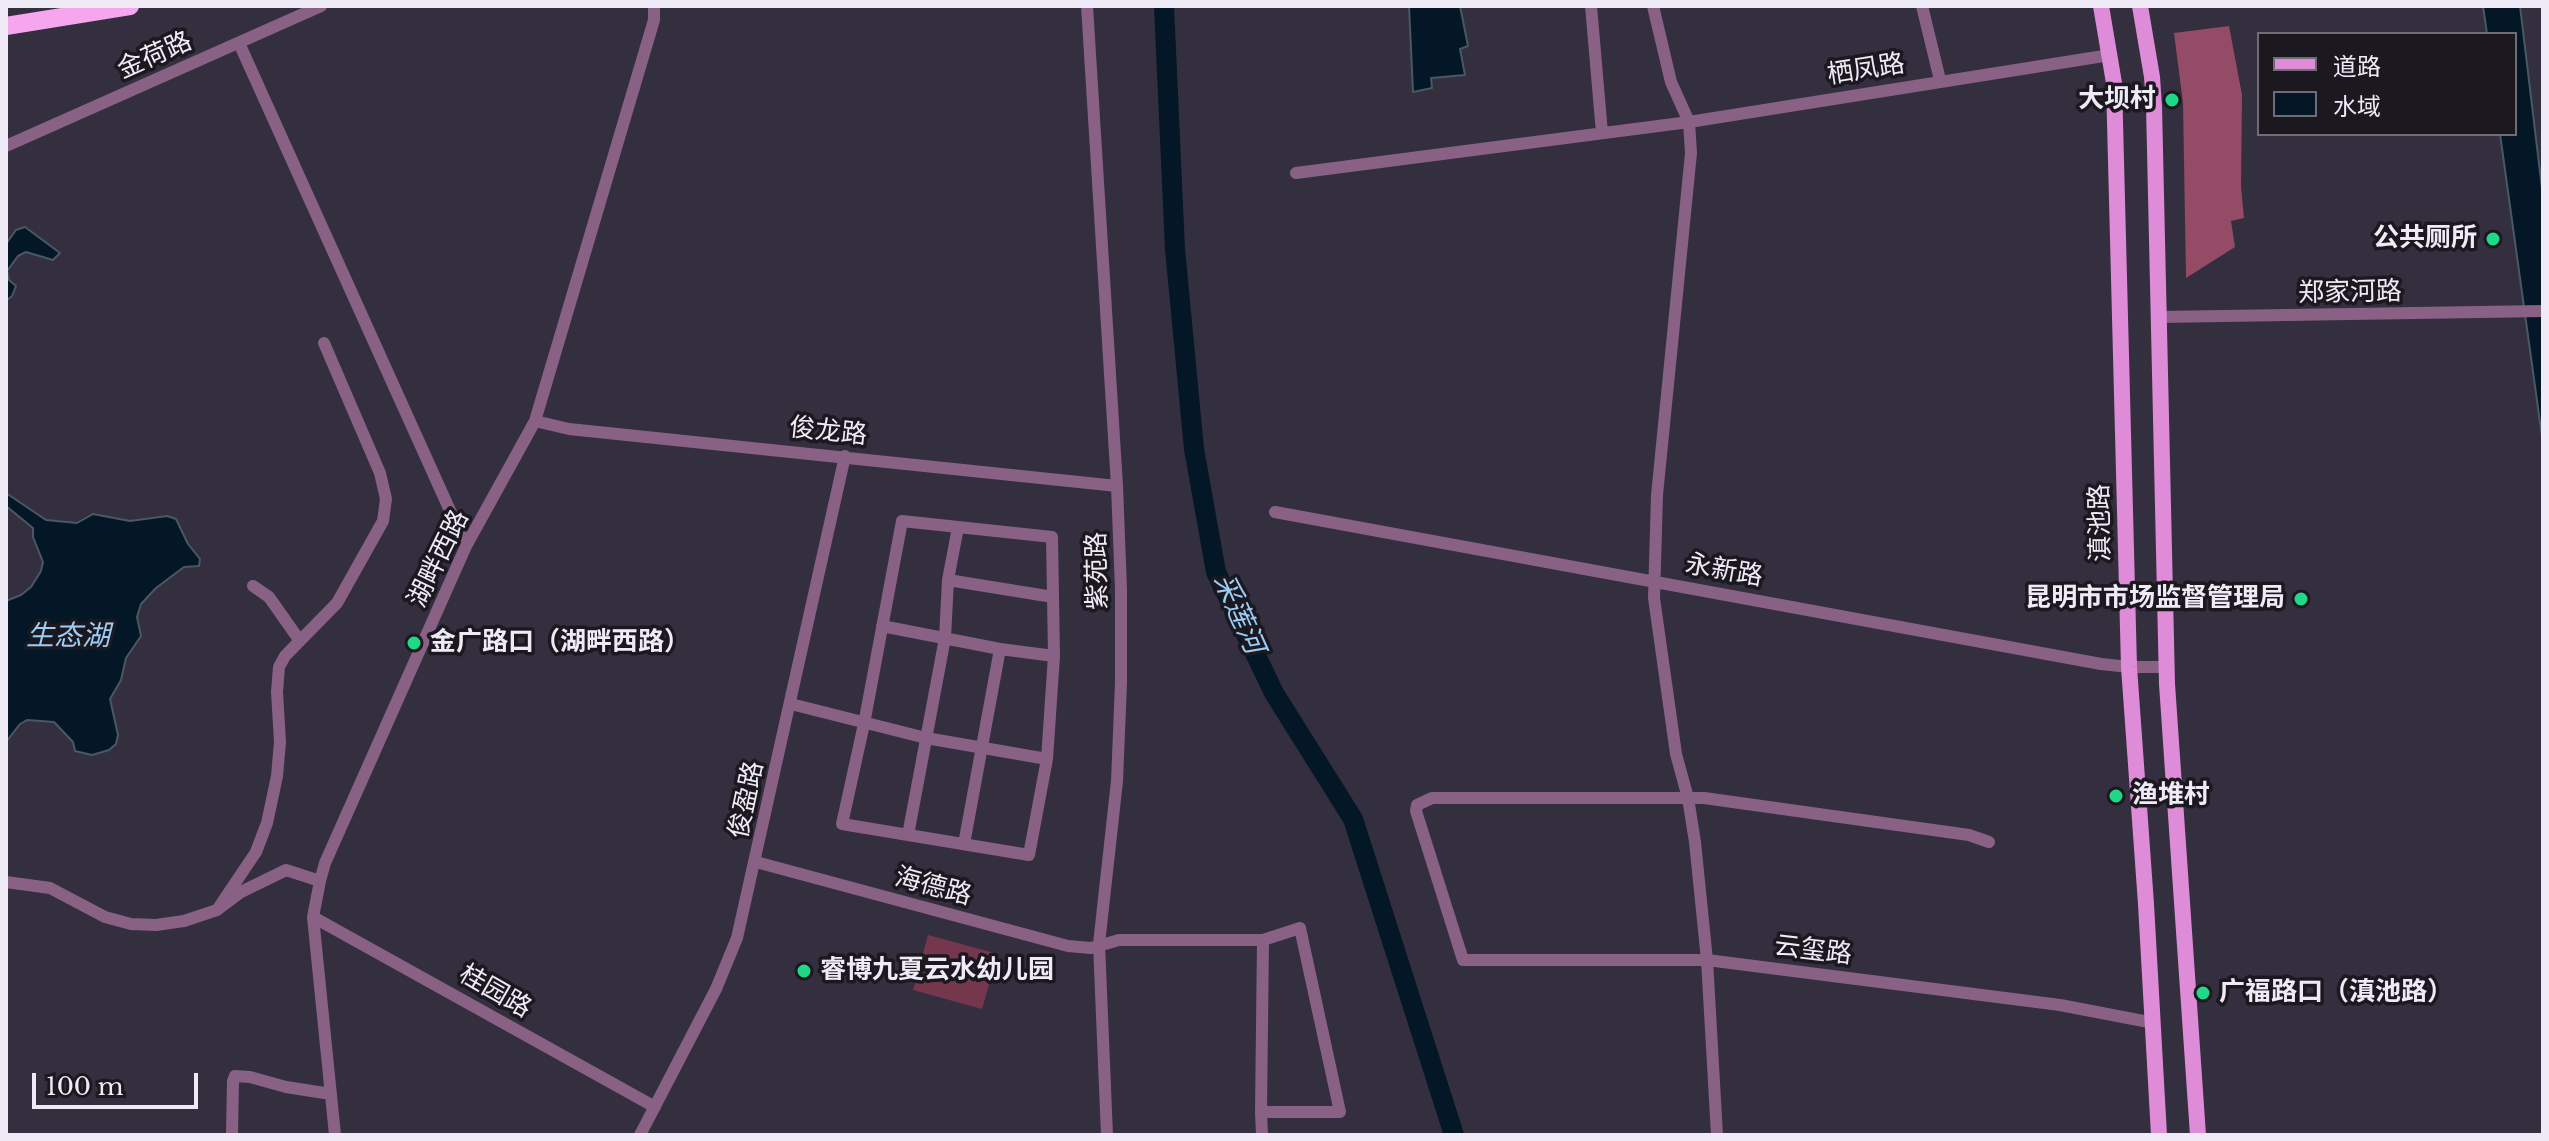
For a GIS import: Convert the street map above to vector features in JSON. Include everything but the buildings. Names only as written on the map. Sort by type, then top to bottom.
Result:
[{"type":"highway","points":[[6,26],[130,6]]},
{"type":"main road","name":"滇池路","points":[[2101,6],[2110,55],[2116,134],[2129,667],[2159,1135]]},
{"type":"main road","points":[[2140,6],[2154,106],[2167,667],[2198,1135]]},
{"type":"street","name":"金荷路","points":[[6,146],[321,6]]},
{"type":"street","name":"湖畔西路","points":[[335,1135],[313,917],[325,863],[466,546],[535,421],[654,20],[654,6]]},
{"type":"street","name":"紫苑路","points":[[1087,6],[1117,486],[1121,683],[1117,781],[1099,944],[1107,1135]]},
{"type":"street","points":[[1591,6],[1602,133]]},
{"type":"street","points":[[1653,6],[1671,82],[1689,122],[1691,153],[1657,495],[1654,598],[1676,754],[1688,798],[1695,842],[1707,960],[1717,1135]]},
{"type":"street","points":[[1922,6],[1940,80]]},
{"type":"street","points":[[239,43],[466,546]]},
{"type":"street","name":"栖凤路","points":[[1296,173],[1689,122],[2110,55]]},
{"type":"street","name":"郑家河路","points":[[2159,317],[2543,311]]},
{"type":"street","points":[[217,910],[256,852],[267,823],[277,776],[280,742],[279,667],[285,656],[337,603],[383,521],[386,499],[380,473],[324,343]]},
{"type":"street","name":"俊龙路","points":[[535,421],[569,429],[1117,486]]},
{"type":"street","name":"俊盈路","points":[[640,1135],[728,962],[756,862],[845,456]]},
{"type":"street","name":"永新路","points":[[1275,512],[2129,667],[2167,667]]},
{"type":"street","points":[[902,521],[1052,537],[1053,597],[1054,656],[1047,759],[1029,855],[842,824],[902,521]]},
{"type":"street","points":[[908,835],[945,638],[948,580],[958,527]]},
{"type":"street","points":[[948,580],[1053,597]]},
{"type":"street","points":[[253,586],[269,597],[300,641]]},
{"type":"street","points":[[882,626],[1054,656]]},
{"type":"street","points":[[964,844],[1000,649]]},
{"type":"street","points":[[791,704],[926,738],[1047,759]]},
{"type":"street","name":"云玺路","points":[[1688,798],[1432,798],[1417,805],[1428,852],[1463,960],[1707,960],[2060,1005],[2154,1023]]},
{"type":"street","points":[[1688,798],[1969,835],[1989,842]]},
{"type":"street","name":"海德路","points":[[756,862],[1068,946],[1091,948],[1119,940],[1263,940],[1300,928],[1340,1112],[1261,1112]]},
{"type":"street","points":[[6,882],[50,888],[105,917],[131,924],[156,925],[184,921],[217,910],[241,892],[286,870],[320,881]]},
{"type":"street","name":"桂园路","points":[[313,917],[655,1107]]},
{"type":"street","points":[[1262,1135],[1263,940]]},
{"type":"street","points":[[232,1135],[235,1076],[331,1094]]},
{"type":"shaded area","points":[[2229,26],[2242,95],[2241,187],[2244,218],[2231,221],[2235,247],[2186,278],[2183,103],[2174,33]]},
{"type":"shaded area","points":[[928,935],[998,954],[982,1009],[913,990]]},
{"type":"water","points":[[1409,6],[1460,6],[1468,46],[1460,49],[1465,75],[1431,78],[1432,88],[1413,92]]},
{"type":"water","points":[[2483,6],[2520,6],[2543,197],[2543,444],[2500,136],[2517,136],[2517,32],[2487,32]]},
{"type":"water","points":[[25,227],[60,253],[53,260],[26,252],[18,256],[7,271],[9,280],[16,286],[6,301],[6,244],[16,230]]},
{"type":"water","name":"生态湖","points":[[6,493],[46,520],[77,523],[93,514],[130,521],[167,516],[176,519],[188,544],[200,559],[199,566],[184,567],[141,604],[137,617],[141,636],[126,658],[121,680],[110,699],[118,735],[116,744],[109,750],[92,755],[75,751],[73,742],[54,722],[27,720],[6,742],[6,601],[31,587],[43,562],[33,537],[33,528],[6,506]]},
{"type":"waterway","name":"采莲河","points":[[1164,6],[1175,249],[1194,449],[1216,572],[1274,693],[1353,819],[1454,1135]]},
{"type":"place","name":"大坝村","points":[[2172,100]]},
{"type":"place","name":"公共厕所","points":[[2493,239]]},
{"type":"place","name":"昆明市市场监督管理局","points":[[2301,599]]},
{"type":"place","name":"金广路口（湖畔西路）","points":[[414,643]]},
{"type":"place","name":"渔堆村","points":[[2116,796]]},
{"type":"place","name":"睿博九夏云水幼儿园","points":[[804,971]]},
{"type":"place","name":"广福路口（滇池路）","points":[[2203,993]]}]
